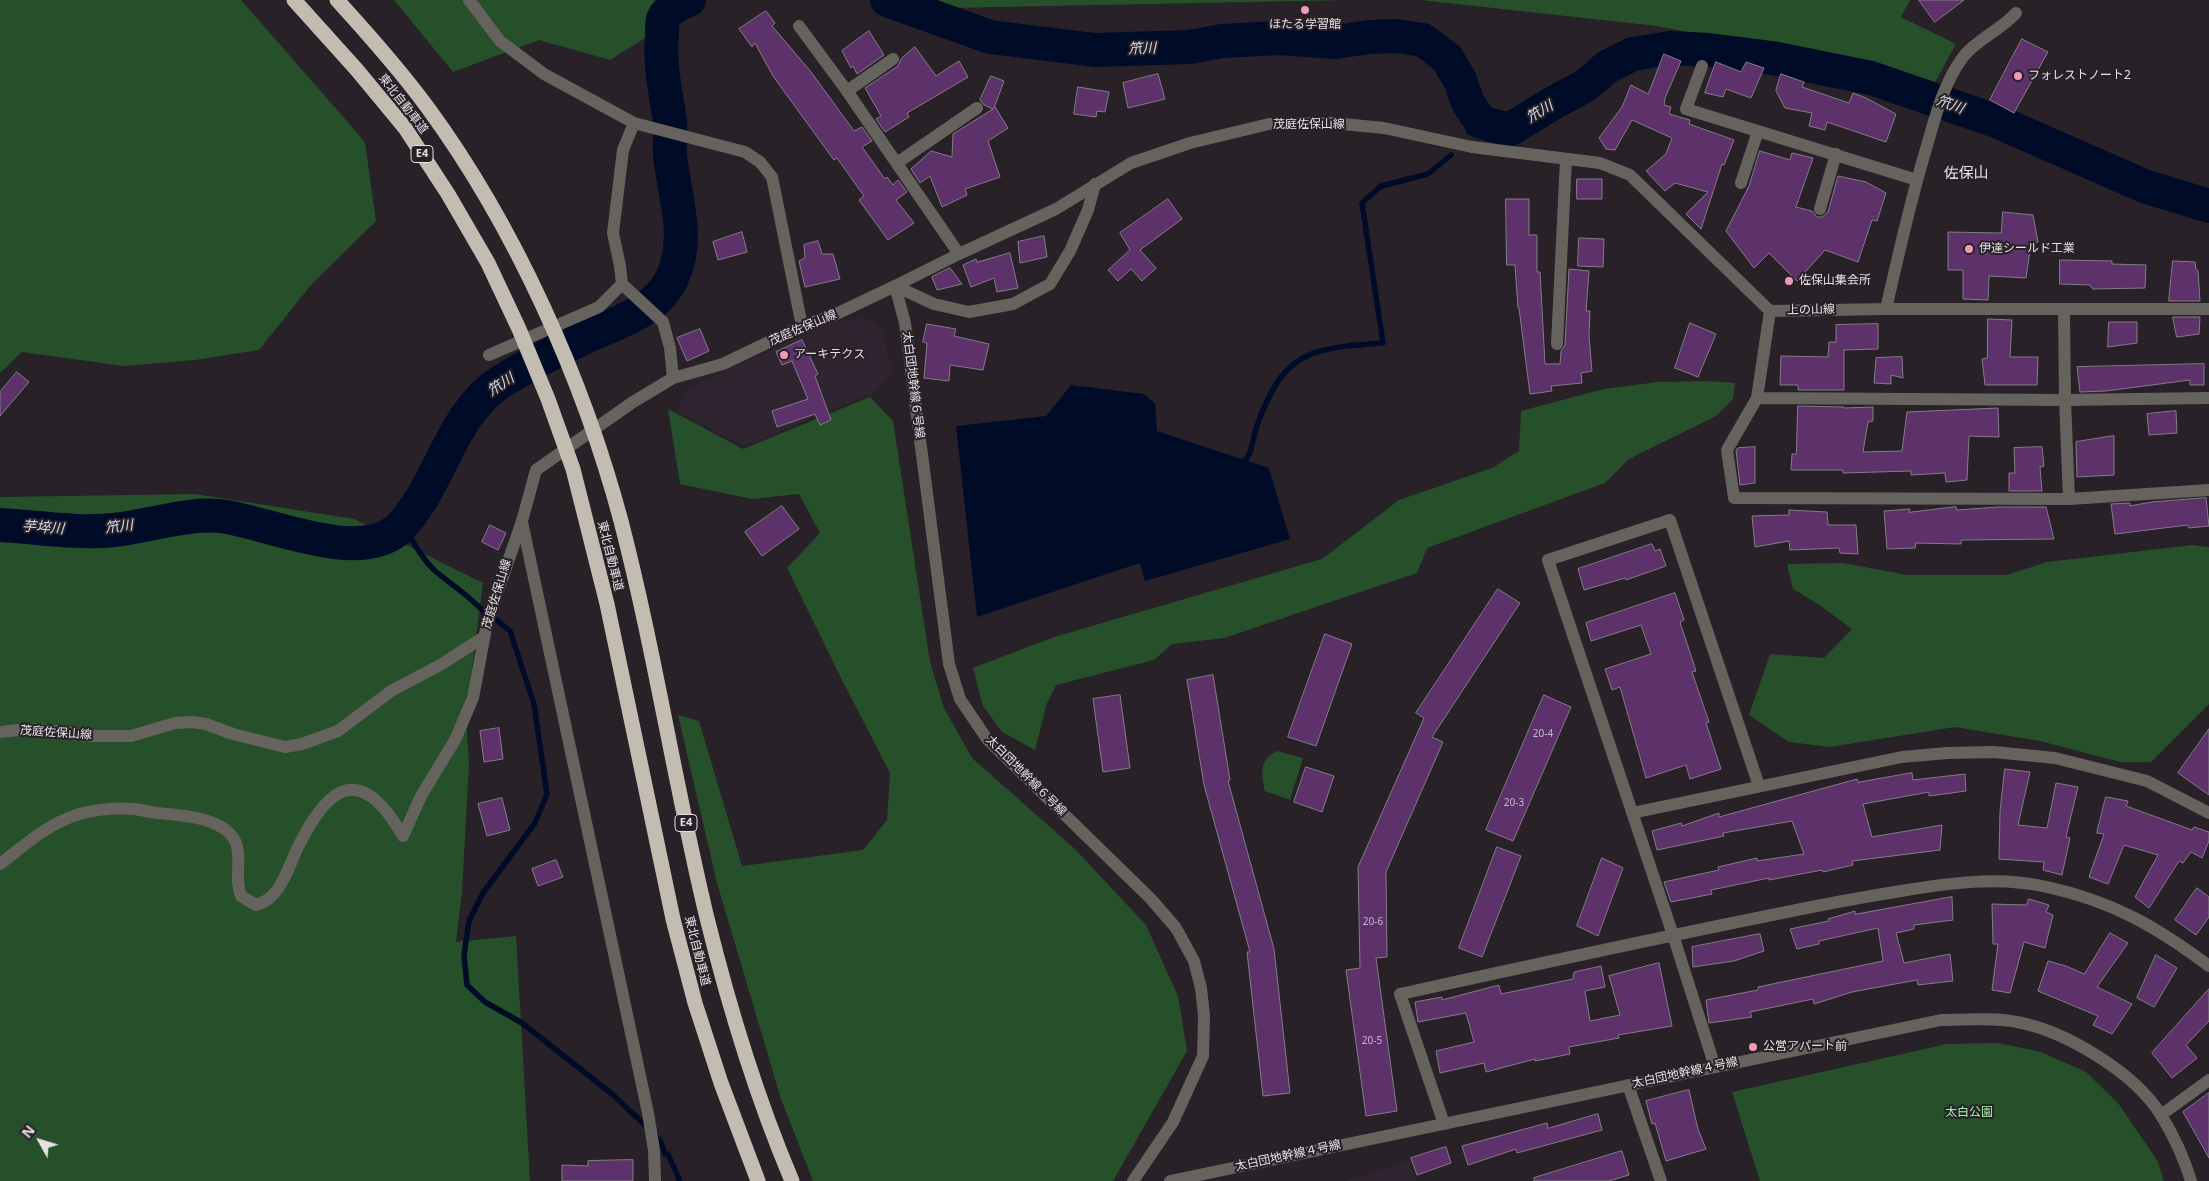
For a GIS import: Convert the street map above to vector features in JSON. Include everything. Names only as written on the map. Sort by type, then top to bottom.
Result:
[{"type":"highway","name":"東北自動車道","points":[[294,0],[357,70],[405,128],[448,194],[488,263],[519,329],[548,398],[573,470],[607,604],[673,919],[694,1003],[721,1083],[758,1181]]},
{"type":"highway","name":"東北自動車道","points":[[337,0],[382,48],[429,109],[472,175],[512,243],[577,389],[602,458],[621,521],[687,829],[724,982],[750,1070],[777,1146],[792,1181]]},
{"type":"street","points":[[469,0],[500,41],[536,68],[634,123],[745,152],[760,162],[772,177],[802,326]]},
{"type":"street","points":[[1886,309],[1917,180],[1934,120],[1949,79],[1964,56],[2007,23],[2016,13]]},
{"type":"street","points":[[799,26],[847,91],[959,254]]},
{"type":"street","points":[[847,91],[893,58]]},
{"type":"street","points":[[1702,66],[1686,109],[1917,180]]},
{"type":"street","points":[[897,163],[976,108]]},
{"type":"street","points":[[634,123],[623,150],[613,233],[622,284],[663,322],[670,348],[673,378]]},
{"type":"street","name":"茂庭佐保山線","points":[[0,732],[28,729],[66,732],[85,736],[131,736],[175,723],[192,722],[206,724],[233,734],[285,747],[302,744],[338,731],[391,691],[442,664],[484,637],[493,604],[522,521],[536,470],[633,402],[673,378],[724,364],[802,326],[832,316],[1056,209],[1131,164],[1190,143],[1270,124],[1332,123],[1384,128],[1472,147]]},
{"type":"street","points":[[1741,182],[1758,131]]},
{"type":"street","name":"上の山線","points":[[1472,147],[1600,163],[1630,175],[1770,311],[2209,309]]},
{"type":"street","points":[[1820,209],[1836,154]]},
{"type":"street","points":[[1556,344],[1566,159]]},
{"type":"street","points":[[895,286],[934,304],[969,312],[1013,304],[1021,300],[1050,284],[1070,252],[1088,210],[1095,184]]},
{"type":"street","points":[[489,355],[599,307],[622,284]]},
{"type":"street","name":"太白団地幹線６号線","points":[[895,286],[905,323],[949,664],[960,699],[987,739],[1151,900],[1176,928],[1194,961],[1201,988],[1204,1016],[1203,1056],[1173,1122],[1133,1181]]},
{"type":"street","points":[[2064,310],[2069,499]]},
{"type":"street","points":[[1770,311],[1757,398],[1727,450],[1734,498],[2069,499],[2209,490]]},
{"type":"street","points":[[1757,398],[2065,400],[2209,398]]},
{"type":"street","points":[[1715,1067],[1548,560],[1670,520],[1759,786]]},
{"type":"street","points":[[522,521],[648,1114],[653,1141],[655,1181]]},
{"type":"street","points":[[0,864],[49,828],[82,813],[133,809],[193,816],[218,826],[229,834],[235,843],[238,889],[241,896],[256,905],[267,901],[278,889],[309,826],[334,796],[346,790],[359,789],[371,795],[383,806],[403,836],[421,796],[455,740],[473,698],[484,637]]},
{"type":"street","points":[[1632,813],[1902,757],[1994,752],[2055,758],[2147,781],[2209,813]]},
{"type":"street","points":[[1444,1124],[1400,994],[1673,935],[1847,900],[1952,883],[1990,880],[2046,886],[2092,900],[2136,917],[2176,942],[2209,966]]},
{"type":"street","name":"太白団地幹線４号線","points":[[1170,1181],[1941,1020],[2018,1022],[2079,1044],[2109,1063],[2144,1095],[2161,1114],[2185,1162],[2192,1181]]},
{"type":"street","points":[[2161,1114],[2209,1080]]},
{"type":"street","points":[[1628,1085],[1661,1181]]},
{"type":"shaded area","points":[[863,318],[870,319],[882,332],[894,373],[871,394],[744,446],[676,411],[686,390],[803,334],[836,322]]},
{"type":"shaded area","points":[[1409,1160],[1416,1181],[1346,1181]]},
{"type":"green space","points":[[0,0],[241,0],[365,142],[376,221],[311,285],[259,350],[195,360],[124,366],[22,352],[0,373]]},
{"type":"green space","points":[[394,0],[706,0],[610,60],[539,40],[453,72]]},
{"type":"green space","points":[[926,0],[1347,0],[948,8]]},
{"type":"green space","points":[[1420,0],[1910,0],[1901,17],[1956,44],[1933,86],[1832,60],[1657,26]]},
{"type":"green space","points":[[1708,381],[1735,383],[1733,399],[1716,416],[1629,459],[1605,483],[1427,548],[1417,573],[1224,638],[1172,644],[1154,660],[1056,685],[1047,703],[1035,750],[1002,732],[983,706],[973,668],[1054,637],[1322,559],[1399,500],[1492,468],[1519,451],[1521,411],[1604,389],[1658,382]]},
{"type":"green space","points":[[870,397],[893,421],[930,662],[944,708],[972,758],[1075,849],[1146,925],[1178,996],[1187,1051],[1113,1181],[813,1181],[781,1099],[717,883],[678,715],[699,721],[742,866],[863,850],[887,820],[890,773],[787,568],[820,533],[799,494],[752,499],[680,484],[668,409],[743,449]]},
{"type":"green space","points":[[195,494],[354,519],[483,583],[466,716],[469,764],[462,892],[456,942],[516,936],[530,1181],[0,1181],[0,497]]},
{"type":"green space","points":[[2192,545],[2209,547],[2209,704],[2151,762],[2120,762],[2040,741],[1955,727],[1830,747],[1789,742],[1749,715],[1770,654],[1824,658],[1852,629],[1818,604],[1793,589],[1787,564],[1843,563],[1907,575],[2007,575],[2047,562]]},
{"type":"green space","points":[[1277,751],[1303,758],[1290,800],[1265,791],[1262,773],[1264,763]]},
{"type":"green space","name":"太白公園","points":[[1998,1043],[2041,1052],[2086,1072],[2118,1103],[2157,1160],[2164,1181],[1760,1181],[1732,1092],[1947,1044]]},
{"type":"water","points":[[1071,385],[1144,394],[1155,403],[1157,431],[1269,468],[1290,539],[1145,581],[1140,563],[977,617],[956,426],[1046,416]]},
{"type":"building","points":[[1919,0],[1964,0],[1935,22]]},
{"type":"building","points":[[766,11],[775,23],[772,26],[811,72],[854,131],[862,127],[872,141],[862,147],[885,179],[887,177],[893,185],[898,180],[907,192],[896,200],[914,223],[888,240],[859,200],[864,196],[837,158],[834,160],[773,76],[755,43],[752,47],[739,29]]},
{"type":"building","points":[[869,31],[884,55],[857,74],[853,66],[851,68],[842,51]]},
{"type":"building","name":"フォレストノート2","points":[[2022,39],[2048,52],[2014,113],[1990,100]]},
{"type":"building","points":[[915,47],[936,76],[959,61],[968,77],[907,113],[909,117],[885,132],[876,119],[881,116],[865,88],[898,66],[901,59]]},
{"type":"building","points":[[1664,54],[1681,61],[1665,98],[1664,105],[1671,107],[1669,114],[1690,120],[1689,124],[1734,140],[1724,165],[1722,164],[1701,229],[1686,214],[1708,192],[1675,183],[1665,191],[1646,171],[1666,154],[1672,138],[1632,120],[1615,150],[1606,149],[1599,138],[1622,107],[1631,85],[1648,94]]},
{"type":"building","points":[[1716,62],[1741,72],[1746,62],[1764,68],[1751,98],[1726,89],[1723,97],[1705,93]]},
{"type":"building","points":[[1158,74],[1165,99],[1128,108],[1123,83]]},
{"type":"building","points":[[1781,74],[1804,82],[1802,87],[1849,103],[1853,93],[1896,114],[1886,142],[1827,122],[1825,130],[1809,126],[1812,113],[1785,108],[1776,91]]},
{"type":"building","points":[[991,76],[1004,81],[994,108],[1008,128],[988,141],[1000,177],[965,189],[967,195],[942,207],[930,176],[920,183],[911,169],[931,151],[952,157],[953,134],[993,109],[984,105],[980,100]]},
{"type":"building","points":[[1078,87],[1109,92],[1105,112],[1097,111],[1096,117],[1074,114]]},
{"type":"building","points":[[1760,151],[1790,160],[1792,153],[1813,158],[1796,207],[1812,211],[1817,217],[1822,217],[1828,212],[1838,176],[1866,182],[1886,193],[1877,221],[1872,220],[1858,262],[1825,250],[1797,281],[1769,253],[1754,268],[1726,231],[1749,186]]},
{"type":"building","points":[[1577,179],[1602,179],[1602,199],[1577,199]]},
{"type":"building","points":[[1168,199],[1182,219],[1140,250],[1156,268],[1142,281],[1131,269],[1118,281],[1108,270],[1130,250],[1120,233]]},
{"type":"building","points":[[1506,199],[1529,199],[1529,235],[1537,235],[1537,272],[1540,272],[1545,364],[1560,364],[1561,351],[1565,345],[1569,269],[1589,271],[1586,311],[1590,311],[1589,336],[1592,371],[1581,373],[1582,383],[1551,386],[1552,391],[1530,394],[1518,308],[1515,265],[1507,265]]},
{"type":"building","points":[[2003,212],[2033,215],[2038,242],[2031,243],[2026,278],[1989,276],[1988,300],[1963,299],[1963,270],[1948,270],[1948,232],[2001,233]]},
{"type":"building","points":[[742,232],[747,252],[718,260],[713,242]]},
{"type":"building","points":[[1044,236],[1047,257],[1020,263],[1018,242]]},
{"type":"building","points":[[1579,238],[1604,239],[1603,267],[1578,266]]},
{"type":"building","points":[[818,241],[822,254],[833,254],[840,279],[805,287],[799,261],[805,258],[804,245]]},
{"type":"building","points":[[1010,253],[1018,288],[997,292],[994,278],[971,287],[963,265],[976,259],[977,262]]},
{"type":"building","points":[[2060,260],[2112,261],[2112,264],[2146,265],[2145,288],[2093,289],[2090,285],[2060,284]]},
{"type":"building","points":[[2173,261],[2195,262],[2198,271],[2200,301],[2169,301]]},
{"type":"building","points":[[950,268],[962,284],[937,290],[932,277]]},
{"type":"building","points":[[2173,317],[2200,317],[2199,334],[2177,337]]},
{"type":"building","points":[[1988,319],[2012,320],[2010,357],[2038,357],[2037,385],[1985,385],[1982,359],[1987,358]]},
{"type":"building","points":[[2109,322],[2137,322],[2137,343],[2108,347]]},
{"type":"building","points":[[1690,323],[1716,334],[1698,377],[1675,368]]},
{"type":"building","points":[[927,324],[956,329],[954,336],[989,344],[983,370],[950,365],[949,381],[924,378],[927,343],[923,342]]},
{"type":"building","points":[[1878,324],[1878,349],[1844,350],[1844,390],[1798,390],[1798,385],[1780,385],[1781,356],[1828,357],[1829,342],[1836,342],[1836,325]]},
{"type":"building","points":[[700,329],[709,351],[687,361],[677,338]]},
{"type":"building","points":[[802,340],[818,374],[815,376],[831,420],[820,425],[815,414],[777,427],[772,411],[808,399],[792,361],[782,365],[776,352]]},
{"type":"building","points":[[1902,357],[1903,378],[1891,375],[1891,384],[1874,383],[1876,358]]},
{"type":"building","points":[[2204,364],[2204,385],[2190,385],[2190,380],[2106,391],[2080,392],[2077,367]]},
{"type":"building","points":[[17,372],[29,382],[0,416],[0,392]]},
{"type":"building","points":[[1798,406],[1873,407],[1873,421],[1868,422],[1863,452],[1902,451],[1907,412],[1998,408],[1999,437],[1969,436],[1967,480],[1946,482],[1945,473],[1911,475],[1911,471],[1843,473],[1843,470],[1791,470],[1792,454],[1796,454]]},
{"type":"building","points":[[2176,411],[2177,433],[2149,435],[2147,414]]},
{"type":"building","points":[[2114,436],[2114,475],[2077,477],[2076,442]]},
{"type":"building","points":[[1755,447],[1755,483],[1740,485],[1736,450],[1738,448]]},
{"type":"building","points":[[2042,447],[2044,466],[2040,467],[2042,491],[2009,491],[2009,473],[2015,473],[2014,448]]},
{"type":"building","points":[[2206,498],[2209,526],[2189,528],[2188,525],[2115,534],[2111,504],[2130,503],[2130,506],[2152,502]]},
{"type":"building","points":[[782,506],[799,529],[762,556],[745,532]]},
{"type":"building","points":[[1956,507],[1957,510],[1998,507],[2046,507],[2054,539],[1961,540],[1961,544],[1916,543],[1915,548],[1887,549],[1884,511],[1910,509],[1909,512]]},
{"type":"building","points":[[1789,510],[1827,512],[1828,525],[1856,525],[1858,554],[1840,553],[1839,548],[1790,550],[1789,541],[1755,547],[1752,516],[1789,515]]},
{"type":"building","points":[[490,525],[506,533],[498,550],[482,542]]},
{"type":"building","points":[[1652,544],[1655,551],[1660,549],[1666,566],[1626,580],[1625,578],[1584,590],[1578,569]]},
{"type":"building","points":[[1498,589],[1520,603],[1432,737],[1443,742],[1386,872],[1387,957],[1376,958],[1397,1111],[1366,1116],[1346,970],[1360,968],[1358,867],[1424,718],[1416,713]]},
{"type":"building","points":[[1675,593],[1684,620],[1680,622],[1696,671],[1692,672],[1709,722],[1706,723],[1721,769],[1690,779],[1686,765],[1646,778],[1620,687],[1612,690],[1605,669],[1651,654],[1641,625],[1591,641],[1586,623]]},
{"type":"building","points":[[1325,634],[1352,644],[1316,746],[1288,737]]},
{"type":"building","points":[[1213,675],[1230,780],[1228,781],[1274,949],[1290,1093],[1263,1096],[1247,952],[1250,952],[1204,785],[1187,680]]},
{"type":"building","points":[[1120,695],[1130,768],[1103,772],[1093,699]]},
{"type":"building","points":[[1544,695],[1571,707],[1513,841],[1486,830]]},
{"type":"building","points":[[499,728],[503,759],[484,762],[480,731]]},
{"type":"building","points":[[2209,729],[2209,795],[2178,773]]},
{"type":"building","points":[[1306,767],[1334,776],[1322,812],[1294,802]]},
{"type":"building","points":[[2005,769],[2030,772],[2018,825],[2047,828],[2056,783],[2078,787],[2066,837],[2070,838],[2062,875],[2043,870],[2044,862],[1999,859],[2000,812]]},
{"type":"building","points":[[1912,773],[1913,780],[1965,774],[1966,791],[1929,796],[1929,792],[1863,804],[1872,837],[1942,825],[1940,850],[1852,861],[1853,865],[1823,872],[1822,870],[1769,880],[1769,878],[1711,890],[1712,894],[1671,902],[1664,882],[1719,870],[1718,867],[1757,858],[1757,861],[1804,854],[1792,821],[1723,833],[1724,836],[1657,850],[1652,831],[1681,823],[1682,826],[1719,813],[1719,817],[1857,779],[1858,782]]},
{"type":"building","points":[[2106,797],[2128,801],[2126,806],[2192,830],[2194,827],[2209,832],[2209,841],[2202,858],[2191,852],[2183,863],[2179,861],[2149,908],[2135,897],[2158,855],[2124,845],[2108,884],[2089,877],[2104,834],[2097,833]]},
{"type":"building","points":[[502,798],[510,830],[487,836],[478,804]]},
{"type":"building","points":[[1497,847],[1521,856],[1482,957],[1459,948]]},
{"type":"building","points":[[1602,858],[1623,868],[1598,936],[1577,926]]},
{"type":"building","points":[[556,860],[563,877],[538,886],[532,869]]},
{"type":"building","points":[[2197,888],[2209,897],[2209,917],[2196,935],[2175,920]]},
{"type":"building","points":[[1952,897],[1953,920],[1914,925],[1914,929],[1896,933],[1904,963],[1950,954],[1953,981],[1918,985],[1917,980],[1852,992],[1814,1004],[1813,999],[1750,1012],[1752,1017],[1709,1023],[1706,1000],[1758,990],[1758,987],[1883,961],[1878,928],[1819,941],[1819,944],[1797,949],[1790,929],[1829,921],[1828,919],[1855,911],[1855,914]]},
{"type":"building","points":[[2029,899],[2049,905],[2046,912],[2053,915],[2045,948],[2024,942],[2010,993],[1992,990],[1998,944],[1993,944],[1992,904],[2026,905]]},
{"type":"building","points":[[2110,933],[2128,943],[2097,987],[2132,1004],[2112,1034],[2093,1025],[2098,1016],[2038,991],[2048,961],[2084,974]]},
{"type":"building","points":[[1760,934],[1764,951],[1734,961],[1693,967],[1692,947]]},
{"type":"building","points":[[2156,955],[2177,968],[2154,1007],[2137,998]]},
{"type":"building","points":[[1659,963],[1672,1026],[1618,1035],[1619,1038],[1569,1047],[1570,1054],[1535,1061],[1535,1059],[1486,1072],[1484,1063],[1440,1073],[1436,1051],[1474,1042],[1466,1013],[1418,1022],[1415,1002],[1442,997],[1442,1000],[1499,985],[1501,994],[1573,979],[1574,972],[1601,966],[1605,987],[1585,991],[1590,1021],[1620,1015],[1609,976]]},
{"type":"building","points":[[2209,989],[2209,1021],[2186,1045],[2197,1058],[2172,1078],[2152,1053]]},
{"type":"building","points":[[1689,1090],[1698,1129],[1706,1149],[1666,1161],[1655,1123],[1652,1124],[1646,1101]]},
{"type":"building","points":[[2209,1093],[2209,1158],[2183,1112]]},
{"type":"building","points":[[1598,1114],[1602,1130],[1517,1153],[1516,1149],[1468,1165],[1462,1146],[1547,1123],[1548,1128]]},
{"type":"building","points":[[1446,1147],[1451,1163],[1417,1175],[1411,1158]]},
{"type":"building","points":[[1622,1151],[1629,1175],[1609,1181],[1534,1181],[1534,1178]]},
{"type":"building","points":[[633,1160],[633,1181],[562,1181],[562,1165],[588,1166],[588,1161]]},
{"type":"waterway","name":"笊川","points":[[0,525],[71,531],[100,531],[128,528],[185,517],[213,516],[246,521],[314,539],[359,543],[379,540],[396,531],[406,521],[420,501],[464,420],[487,392],[540,359],[644,309],[655,301],[672,278],[678,263],[681,232],[670,155],[670,122],[662,68],[662,25],[667,12],[689,0]]},
{"type":"waterway","name":"笊川","points":[[887,0],[990,37],[1095,50],[1190,47],[1222,41],[1278,38],[1335,42],[1395,36],[1423,40],[1447,58],[1460,80],[1468,103],[1481,122],[1509,130],[1585,86],[1607,67],[1633,54],[1670,48],[1709,50],[1772,58],[1871,78],[1996,121],[2144,186],[2209,206]]},
{"type":"waterway","points":[[1469,132],[1481,122]]},
{"type":"waterway","points":[[1242,464],[1250,451],[1267,401],[1277,382],[1289,368],[1302,358],[1318,352],[1383,343],[1362,203],[1381,186],[1428,174],[1451,155]]},
{"type":"waterway","points":[[404,525],[429,565],[470,599],[490,619],[493,617],[510,631],[534,704],[547,794],[535,823],[483,893],[469,921],[464,955],[467,985],[485,1002],[522,1023],[612,1094],[648,1128]]},
{"type":"waterway","points":[[654,1134],[661,1142],[665,1154],[668,1154],[680,1181]]},
{"type":"place","name":"ほたる学習館","points":[[1305,10]]},
{"type":"place","name":"フォレストノート2","points":[[2018,76]]},
{"type":"place","name":"伊達シールド工業","points":[[1969,249]]},
{"type":"place","name":"佐保山集会所","points":[[1789,281]]},
{"type":"place","name":"アーキテクス","points":[[784,355]]},
{"type":"place","name":"公営アパート前","points":[[1753,1047]]},
{"type":"district","name":"佐保山","points":[[1966,174]]},
{"type":"water label","name":"芋埣川","points":[[43,528]]}]
